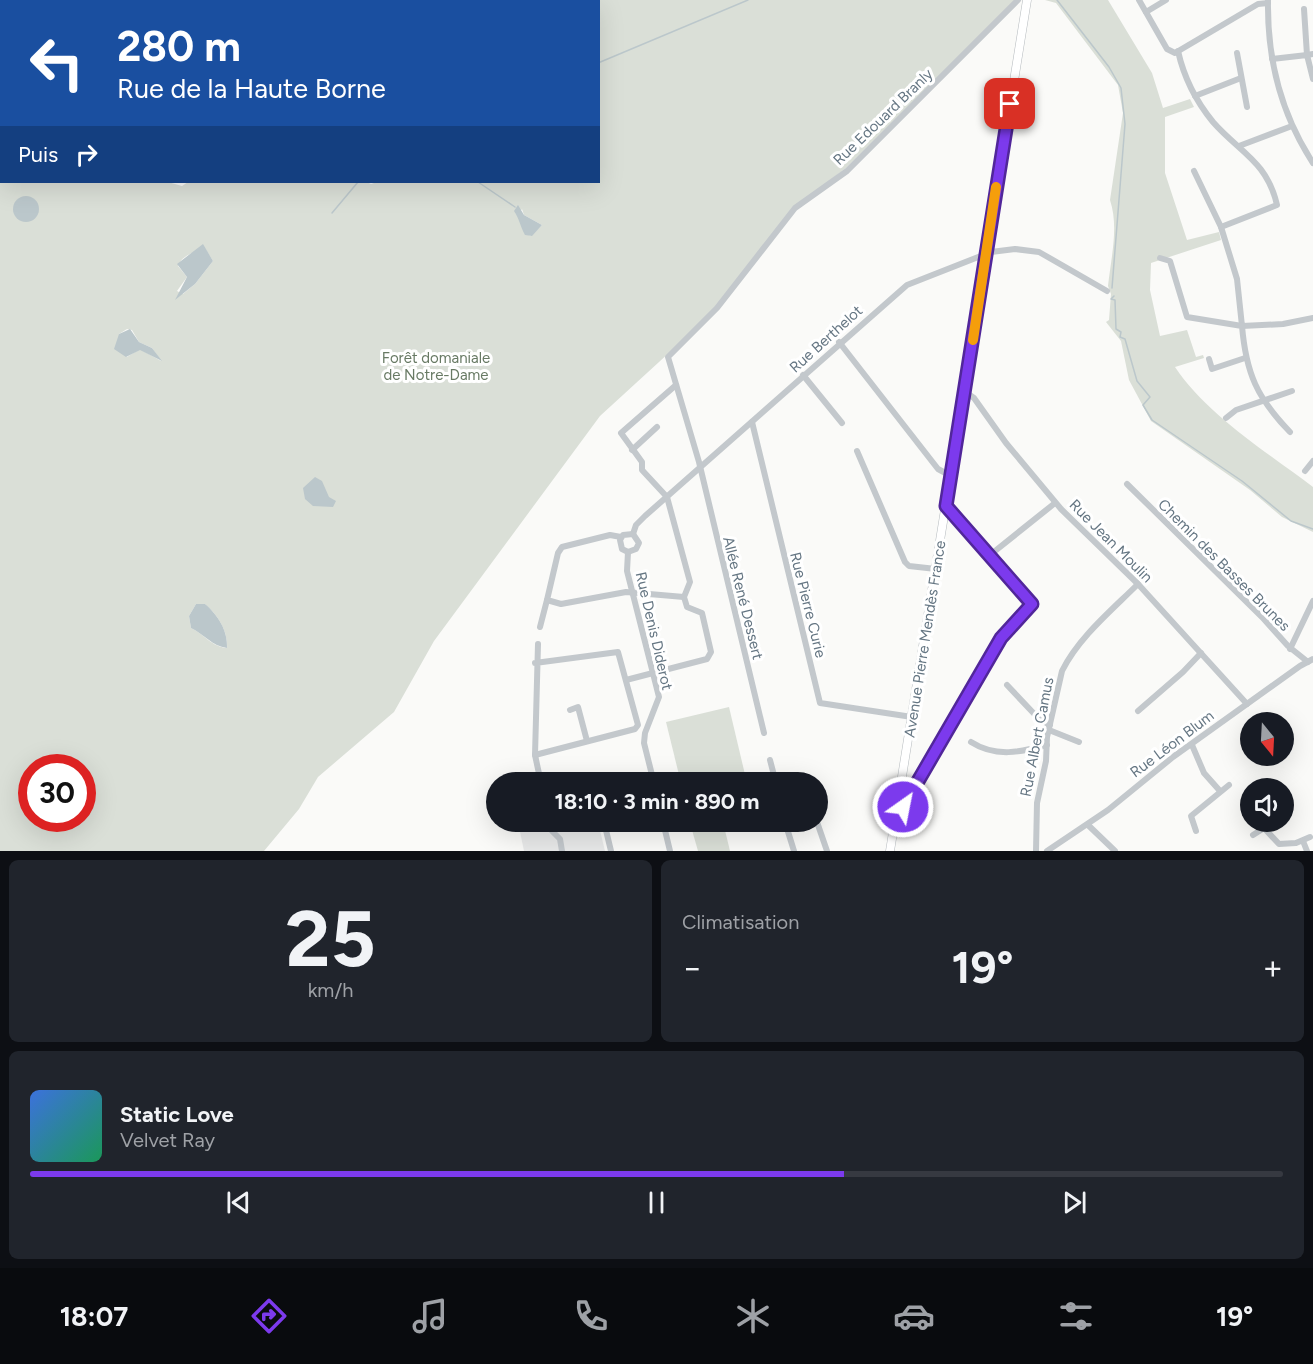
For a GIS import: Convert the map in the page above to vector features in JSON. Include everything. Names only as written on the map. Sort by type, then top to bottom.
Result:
[{"type":"main road","name":"Avenue Pierre Mendès France","points":[[890,851],[1027,0]]},
{"type":"street","name":"Rue Edouard Branly","points":[[668,357],[717,308],[795,208],[846,171],[1018,0]]},
{"type":"street","points":[[1139,0],[1167,49],[1175,53],[1254,3],[1268,1],[1272,59],[1292,126],[1313,163]]},
{"type":"street","points":[[1146,12],[1166,0]]},
{"type":"street","points":[[1304,9],[1313,80]]},
{"type":"street","points":[[1178,51],[1184,77],[1195,96],[1214,123],[1266,173],[1277,205],[1221,228]]},
{"type":"street","points":[[1237,53],[1247,107]]},
{"type":"street","points":[[1272,59],[1310,55]]},
{"type":"street","points":[[1195,96],[1241,78]]},
{"type":"street","points":[[1239,146],[1292,126]]},
{"type":"street","points":[[1194,171],[1221,228],[1237,279],[1245,358],[1263,401],[1290,432]]},
{"type":"street","name":"Rue Berthelot","points":[[699,469],[839,342],[907,285],[986,254],[1015,249],[1039,252],[1107,291]]},
{"type":"street","points":[[1160,258],[1170,261],[1187,317],[1242,326],[1284,324],[1313,319]]},
{"type":"street","points":[[839,342],[938,469],[951,476]]},
{"type":"street","name":"Allée René Dessert","points":[[668,357],[699,469],[764,733]]},
{"type":"street","points":[[1209,359],[1212,369],[1245,358]]},
{"type":"street","points":[[803,375],[842,423]]},
{"type":"street","points":[[626,680],[707,659],[711,652],[702,613],[687,607],[684,597],[690,582],[667,497],[642,470],[642,462],[621,434],[676,385]]},
{"type":"street","name":"Rue Jean Moulin","points":[[964,391],[974,398],[1006,443],[1055,502],[1138,584],[1247,704]]},
{"type":"street","points":[[1226,418],[1236,410],[1292,391]]},
{"type":"street","name":"Rue Pierre Curie","points":[[752,422],[820,703],[912,717]]},
{"type":"street","points":[[632,450],[657,427]]},
{"type":"street","points":[[857,451],[905,562],[909,566],[936,569]]},
{"type":"street","points":[[1305,471],[1313,461]]},
{"type":"street","points":[[633,534],[636,525],[699,469]]},
{"type":"street","name":"Chemin des Basses Brunes","points":[[1127,484],[1263,617],[1290,648],[1311,661]]},
{"type":"street","points":[[990,555],[1055,502]]},
{"type":"street","points":[[897,809],[906,804],[1001,638],[1032,604],[946,506]]},
{"type":"street","points":[[626,533],[633,534],[638,540],[638,546],[628,552],[620,547],[621,537],[626,533]]},
{"type":"street","points":[[540,627],[558,553],[562,547],[610,535],[621,537]]},
{"type":"street","name":"Rue Denis Diderot","points":[[628,552],[627,571],[659,697],[645,733],[644,743],[651,772]]},
{"type":"street","name":"Rue Albert Camus","points":[[1036,851],[1036,803],[1042,783],[1049,728],[1058,686],[1067,661],[1106,615],[1138,584]]},
{"type":"street","points":[[547,600],[561,604],[633,592],[684,597]]},
{"type":"street","points":[[1290,648],[1313,601]]},
{"type":"street","points":[[538,644],[535,663],[535,755],[539,772]]},
{"type":"street","points":[[535,663],[618,652],[638,725],[635,729],[535,755]]},
{"type":"street","points":[[1138,711],[1201,653]]},
{"type":"street","name":"Rue Léon Blum","points":[[1047,851],[1088,825],[1173,757],[1311,661]]},
{"type":"street","points":[[1007,685],[1049,728],[1079,742]]},
{"type":"street","points":[[570,710],[578,707],[587,741]]},
{"type":"street","points":[[971,742],[978,747],[1006,753],[1047,745]]},
{"type":"street","points":[[1192,745],[1204,773],[1220,791]]},
{"type":"street","points":[[770,760],[773,772]]},
{"type":"street","points":[[1196,831],[1191,816],[1229,785]]},
{"type":"street","points":[[1088,825],[1115,851]]},
{"type":"street","points":[[1253,836],[1264,828],[1279,844],[1307,839],[1306,851]]},
{"type":"street","points":[[553,832],[560,839],[562,851]]},
{"type":"street","points":[[606,832],[611,851]]},
{"type":"street","points":[[665,832],[670,851]]},
{"type":"street","points":[[788,832],[794,851]]},
{"type":"street","points":[[821,832],[827,851]]},
{"type":"shaded area","points":[[26,196],[35,200],[39,209],[35,218],[26,222],[17,218],[13,209],[17,200]]},
{"type":"shaded area","points":[[518,205],[524,215],[542,225],[532,236],[525,235],[523,232],[514,211]]},
{"type":"shaded area","points":[[203,244],[213,261],[195,284],[175,300],[187,277],[177,264]]},
{"type":"shaded area","points":[[130,329],[139,342],[152,348],[162,361],[140,350],[126,357],[114,349],[119,334]]},
{"type":"shaded area","points":[[315,477],[322,481],[329,497],[336,501],[333,507],[313,506],[305,499],[303,488]]},
{"type":"shaded area","points":[[196,604],[205,604],[218,618],[226,636],[227,648],[217,645],[191,628],[189,616]]},
{"type":"shaded area","points":[[520,832],[600,832],[605,851],[524,851]]},
{"type":"green space","name":"Forêt domaniale de Notre-Dame","points":[[600,0],[1016,0],[846,168],[795,207],[718,308],[600,416],[434,641],[394,712],[318,777],[299,809],[264,851],[0,851],[0,183],[172,183],[182,186],[186,183],[600,183]],"holes":[[[522,209],[524,215],[542,225],[530,236],[518,215]],[[206,250],[213,261],[195,284],[183,294],[177,291],[187,277],[178,266],[186,256]],[[127,329],[132,330],[139,342],[152,348],[161,361],[140,349],[127,357],[121,352],[119,334]],[[196,604],[205,604],[214,613],[226,636],[227,648],[212,643],[191,628],[189,616]]]},
{"type":"green space","points":[[1045,0],[1108,0],[1152,73],[1163,108],[1190,99],[1194,107],[1165,117],[1165,173],[1187,240],[1219,232],[1221,240],[1151,263],[1150,290],[1160,336],[1187,330],[1196,357],[1203,355],[1204,358],[1175,367],[1188,384],[1220,417],[1313,487],[1313,532],[1282,517],[1250,490],[1151,421],[1129,380],[1121,341],[1106,322],[1109,320],[1111,294],[1108,286],[1114,232],[1110,200],[1123,113],[1118,85],[1056,3]]},
{"type":"green space","points":[[729,707],[744,772],[678,772],[666,722]]},
{"type":"green space","points":[[693,832],[725,832],[730,851],[698,851]]},
{"type":"waterway","points":[[600,62],[748,0]]},
{"type":"waterway","points":[[1057,0],[1109,67],[1121,88],[1125,124],[1112,288]]},
{"type":"waterway","points":[[332,213],[357,183]]},
{"type":"waterway","points":[[479,183],[515,207]]},
{"type":"waterway","points":[[1114,296],[1111,299],[1115,300],[1116,329],[1121,332],[1120,337],[1125,339],[1137,381],[1150,397],[1143,405],[1152,420],[1242,481],[1291,521],[1313,529]]},
{"type":"slow traffic","points":[[973,340],[996,187]]},
{"type":"route","points":[[903,807],[1001,638],[1032,604],[946,506],[1010,104]]}]
